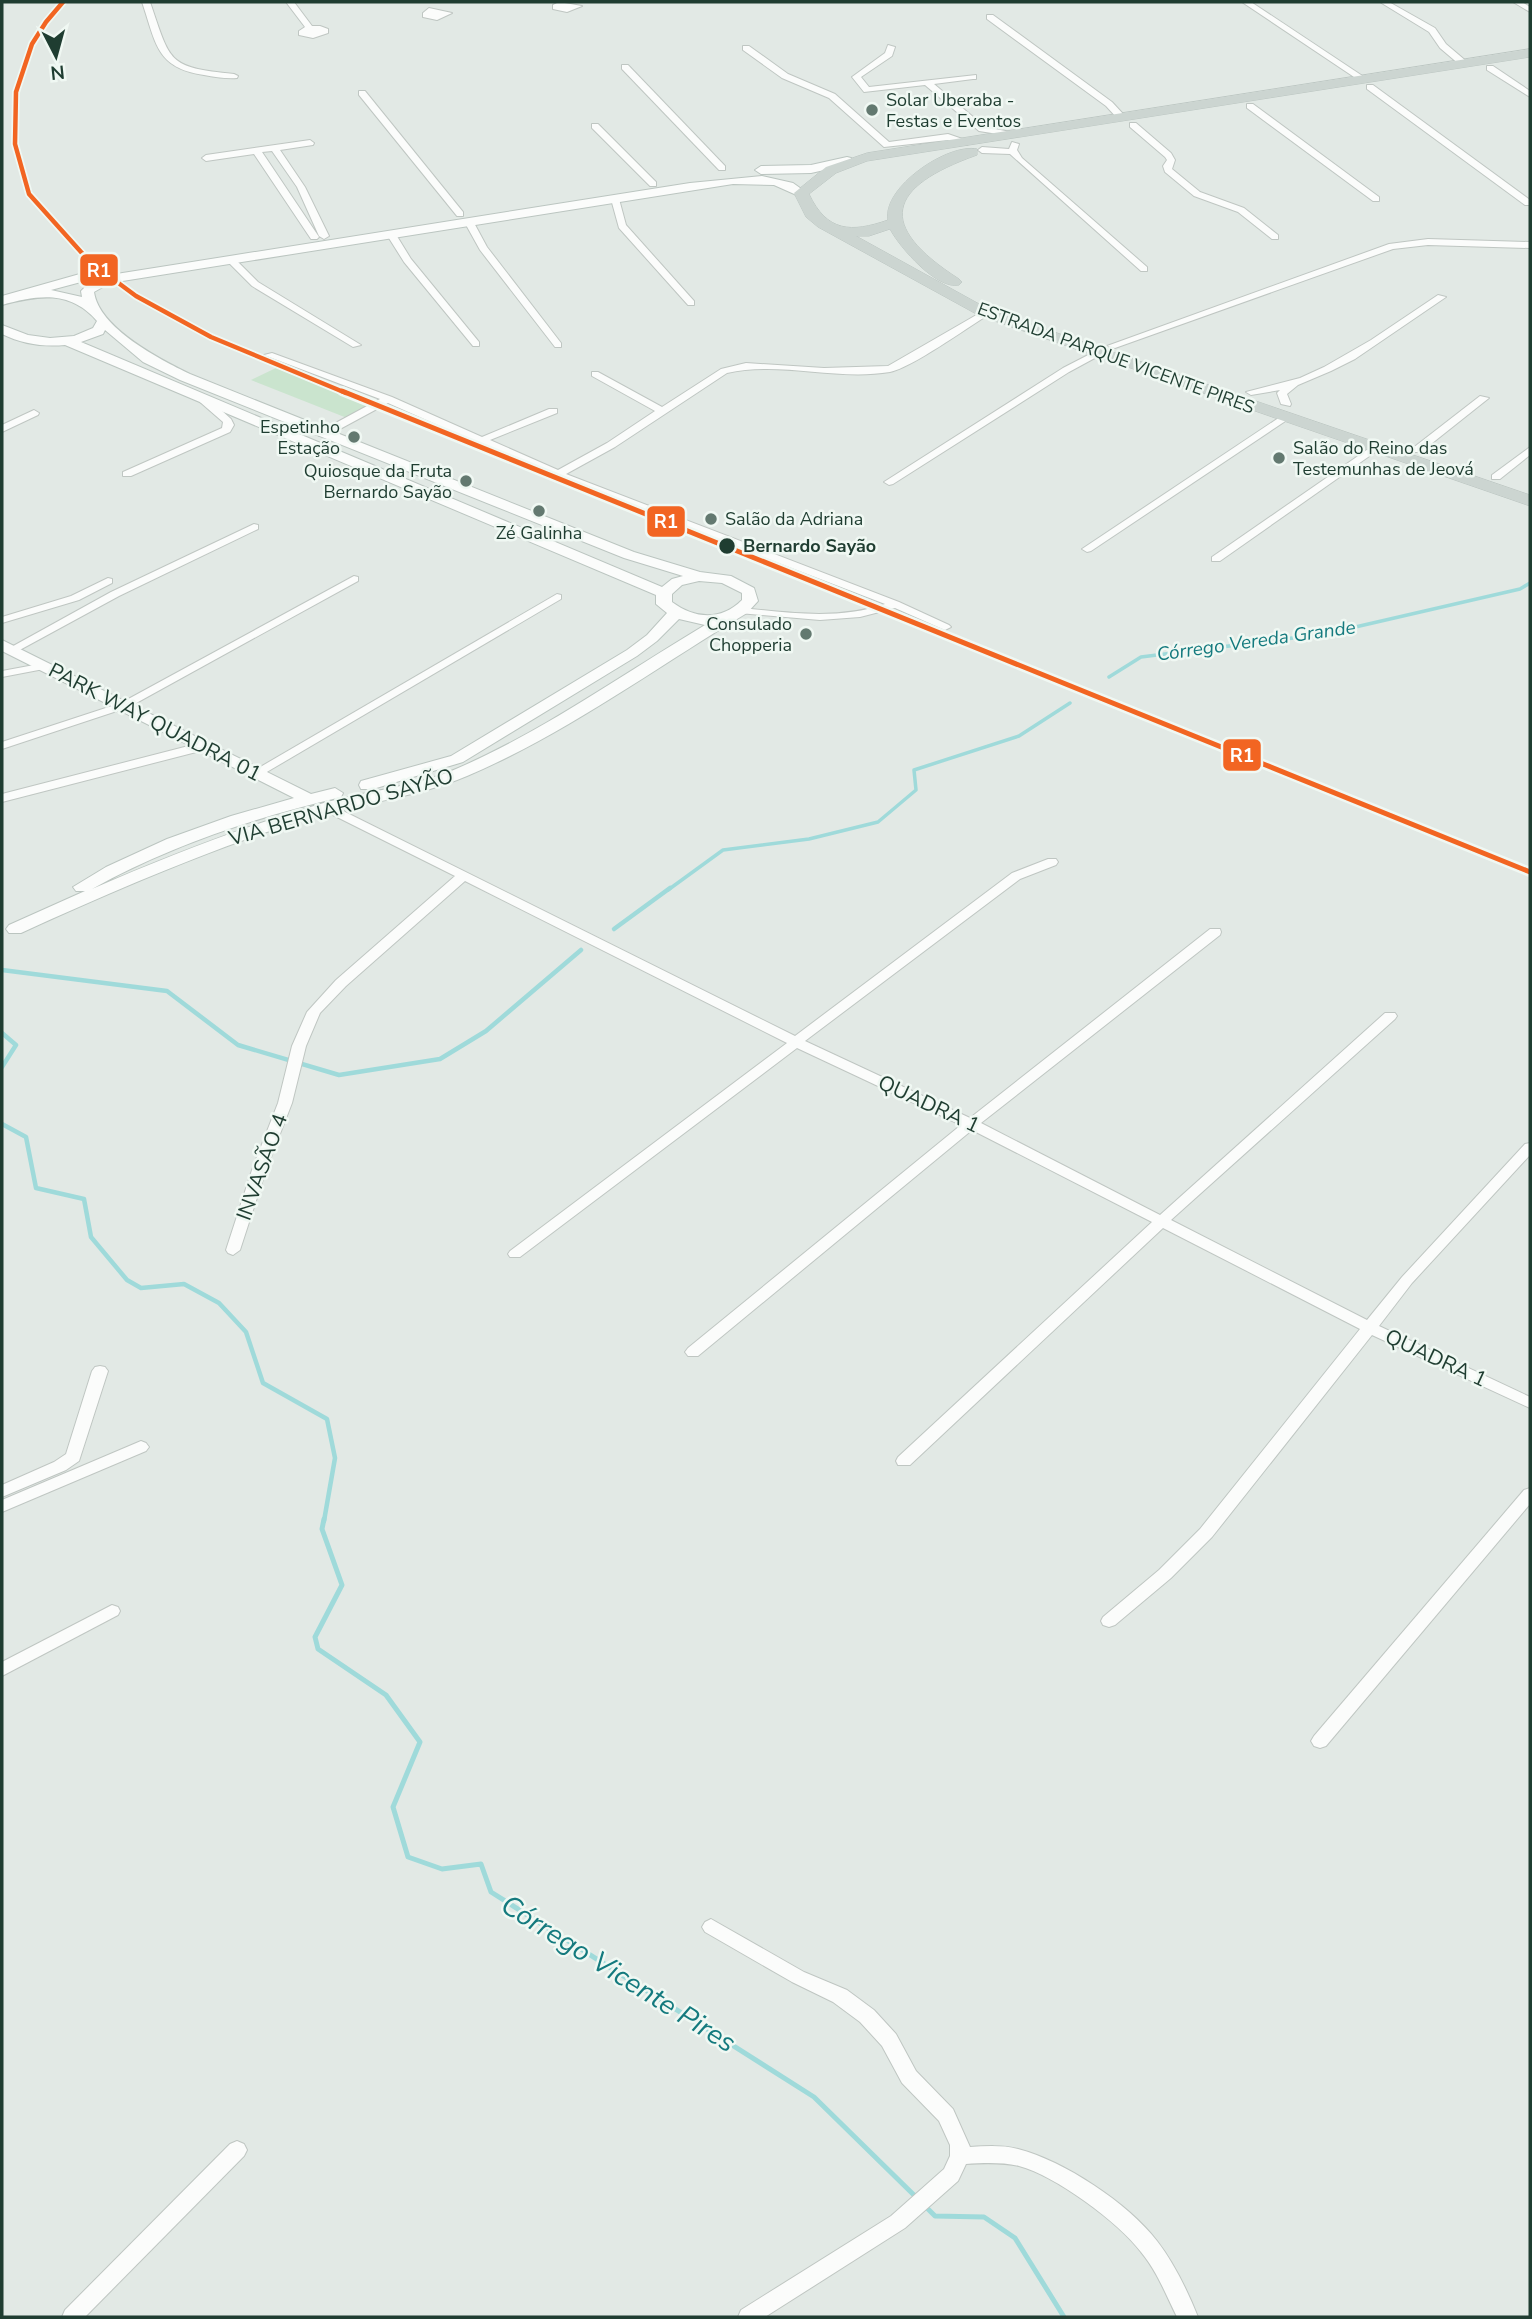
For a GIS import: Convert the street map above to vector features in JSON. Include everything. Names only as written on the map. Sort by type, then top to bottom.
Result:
[{"type":"main road","points":[[1127,121],[1250,106],[1463,63],[1530,53]]},
{"type":"main road","points":[[699,576],[677,582],[664,593],[663,604],[675,614],[691,619],[735,615],[750,601],[749,591],[738,582],[720,577],[699,576],[629,555],[323,435],[148,359],[103,322],[89,304],[87,290],[98,282],[392,235],[465,218],[725,171],[811,169],[889,153],[978,140],[1015,144],[1127,121],[1367,83],[1530,62]]},
{"type":"main road","points":[[833,230],[869,232],[894,223],[900,194],[927,170],[978,140]]},
{"type":"main road","points":[[889,153],[914,158],[927,170]]},
{"type":"main road","points":[[2,301],[100,272],[319,236],[762,179],[792,186],[801,193],[816,178],[847,162]]},
{"type":"main road","name":"ESTRADA PARQUE VICENTE PIRES","points":[[801,193],[811,214],[833,230],[985,313],[1251,392],[1284,411],[1343,437],[1374,448],[1412,454]]},
{"type":"main road","name":"ESTRADA PARQUE VICENTE PIRES","points":[[894,223],[911,250],[963,288],[1000,305],[1106,349],[1284,411],[1390,441],[1412,454],[1530,501]]},
{"type":"main road","points":[[2,292],[66,296],[89,304]]},
{"type":"main road","points":[[67,341],[98,331],[103,322]]},
{"type":"main road","points":[[2,329],[30,339],[67,341],[664,593]]},
{"type":"main road","points":[[1343,437],[1379,444],[1390,441]]},
{"type":"main road","points":[[1412,454],[1445,460],[1530,489]]},
{"type":"main road","name":"VIA BERNARDO SAYÃO","points":[[8,933],[134,859],[208,830],[278,806],[457,759],[632,653],[652,638],[675,614]]},
{"type":"main road","name":"VIA BERNARDO SAYÃO","points":[[8,933],[199,849],[327,807],[431,783],[461,772],[531,738],[735,615]]},
{"type":"main road","name":"PARK WAY QUADRA 01","points":[[7,648],[308,799]]},
{"type":"street","points":[[146,2],[167,59],[190,72],[234,76]]},
{"type":"street","points":[[290,2],[310,28]]},
{"type":"street","points":[[427,2],[433,10]]},
{"type":"street","points":[[1246,2],[1367,83],[1528,203]]},
{"type":"street","points":[[1384,2],[1432,30],[1443,46],[1463,63]]},
{"type":"street","points":[[1517,2],[1530,10]]},
{"type":"street","points":[[990,17],[1109,104],[1171,157],[1168,170],[1197,194],[1233,205],[1275,237]]},
{"type":"street","points":[[891,47],[889,54],[856,77],[872,91],[973,76]]},
{"type":"street","points":[[746,48],[785,76],[832,96],[887,145],[948,137],[1015,144],[1020,160],[1144,269]]},
{"type":"street","points":[[625,67],[725,171]]},
{"type":"street","points":[[1490,68],[1530,95]]},
{"type":"street","points":[[927,83],[978,140]]},
{"type":"street","points":[[362,93],[465,218],[482,247],[558,345]]},
{"type":"street","points":[[1250,106],[1376,199]]},
{"type":"street","points":[[595,126],[653,184]]},
{"type":"street","points":[[206,158],[277,152],[310,143]]},
{"type":"street","points":[[277,152],[316,215],[319,236]]},
{"type":"street","points":[[259,154],[300,216],[319,236]]},
{"type":"street","points":[[281,190],[301,187]]},
{"type":"street","points":[[615,199],[622,226],[691,303]]},
{"type":"street","points":[[300,216],[316,215]]},
{"type":"street","points":[[392,235],[407,260],[476,344]]},
{"type":"street","points":[[889,482],[1066,370],[1106,349],[1392,246],[1419,242],[1529,246]]},
{"type":"street","points":[[231,260],[256,284],[356,345]]},
{"type":"street","points":[[1251,392],[1294,383],[1325,372],[1441,297]]},
{"type":"street","points":[[558,474],[611,445],[700,385],[732,368],[824,371],[894,368],[985,313]]},
{"type":"street","points":[[269,355],[388,399],[558,474],[895,604],[945,627]]},
{"type":"street","points":[[595,374],[662,411]]},
{"type":"street","points":[[1087,549],[1284,411],[1282,393],[1294,383]]},
{"type":"street","points":[[1412,454],[1484,398]]},
{"type":"street","points":[[323,435],[388,399]]},
{"type":"street","points":[[127,474],[226,430],[229,425],[227,421],[204,400]]},
{"type":"street","points":[[482,440],[553,411]]},
{"type":"street","points":[[2,429],[34,413]]},
{"type":"street","points":[[1216,559],[1374,448]]},
{"type":"street","points":[[1496,477],[1530,450]]},
{"type":"street","points":[[7,648],[254,527]]},
{"type":"street","points":[[2,746],[125,705],[354,579]]},
{"type":"street","points":[[2,620],[75,598],[108,581]]},
{"type":"street","points":[[256,773],[557,597]]},
{"type":"street","points":[[735,615],[858,615],[876,612],[895,604]]},
{"type":"street","points":[[2,674],[45,666]]},
{"type":"street","points":[[2,798],[204,746]]},
{"type":"street","name":"QUADRA 1","points":[[327,807],[798,1043],[971,1124],[1368,1327],[1530,1403]]},
{"type":"street","points":[[514,1254],[798,1043],[1016,876],[1052,862]]},
{"type":"street","name":"INVASÃO 4","points":[[233,1250],[290,1083],[299,1046],[314,1012],[326,998],[463,876]]},
{"type":"street","points":[[692,1352],[971,1124],[1215,932]]},
{"type":"street","points":[[904,1461],[1162,1221],[1390,1016]]},
{"type":"street","points":[[1109,1621],[1166,1574],[1206,1533],[1407,1280],[1530,1147]]},
{"type":"street","points":[[2,1491],[60,1466],[73,1457],[100,1371]]},
{"type":"street","points":[[2,1507],[141,1447]]},
{"type":"street","points":[[1320,1741],[1530,1494]]},
{"type":"street","points":[[2,1670],[112,1611]]},
{"type":"street","points":[[711,1927],[798,1977],[840,1996],[867,2016],[889,2040],[909,2077],[951,2122],[960,2145],[960,2156],[951,2175],[911,2210],[880,2234],[748,2317]]},
{"type":"street","points":[[72,2317],[237,2150]]},
{"type":"street","points":[[960,2156],[1001,2155],[1022,2159],[1067,2181],[1088,2195],[1147,2243],[1188,2317]]},
{"type":"green space","points":[[276,368],[369,406],[347,418],[251,380]]},
{"type":"waterway","name":"Córrego Vereda Grande","points":[[1109,677],[1141,657],[1325,634],[1520,589],[1530,583]]},
{"type":"waterway","name":"Córrego Vereda Grande","points":[[668,890],[723,850],[809,839],[878,822],[916,790],[914,770],[1019,736],[1070,703]]},
{"type":"waterway","name":"Córrego Vereda Grande","points":[[614,929],[670,888]]},
{"type":"waterway","name":"Córrego Vereda Grande","points":[[2,970],[167,991],[238,1045],[339,1075],[440,1059],[486,1031],[581,950]]},
{"type":"waterway","name":"Córrego Vicente Pires","points":[[2,1033],[16,1045],[2,1067]]},
{"type":"waterway","name":"Córrego Vicente Pires","points":[[2,1124],[26,1137],[36,1188],[84,1199],[91,1237],[127,1280],[141,1288],[184,1284],[219,1303],[246,1332],[263,1383],[327,1419],[335,1458],[324,1521]]},
{"type":"waterway","name":"Córrego Vicente Pires","points":[[324,1519],[322,1529],[342,1585],[315,1637],[318,1649],[386,1695],[420,1742],[393,1807],[408,1857],[442,1869],[481,1864],[491,1892],[814,2097],[918,2199]]},
{"type":"waterway","name":"Córrego Vicente Pires","points":[[924,2205],[935,2216],[984,2217],[1015,2238],[1064,2317]]},
{"type":"transit line","name":"R1","points":[[63,2],[32,44],[22,67],[14,118],[20,169],[29,194],[84,257],[118,285],[154,308],[249,354],[1530,872]]},
{"type":"place","name":"Solar Uberaba - Festas e Eventos","points":[[872,110]]},
{"type":"place","name":"Espetinho Estação","points":[[354,437]]},
{"type":"place","name":"Salão do Reino das Testemunhas de Jeová","points":[[1279,458]]},
{"type":"place","name":"Quiosque da Fruta Bernardo Sayão","points":[[466,481]]},
{"type":"place","name":"Zé Galinha","points":[[539,511]]},
{"type":"place","name":"Salão da Adriana","points":[[711,519]]},
{"type":"place","name":"Bernardo Sayão","points":[[727,546]]},
{"type":"place","name":"Consulado Chopperia","points":[[806,634]]}]
